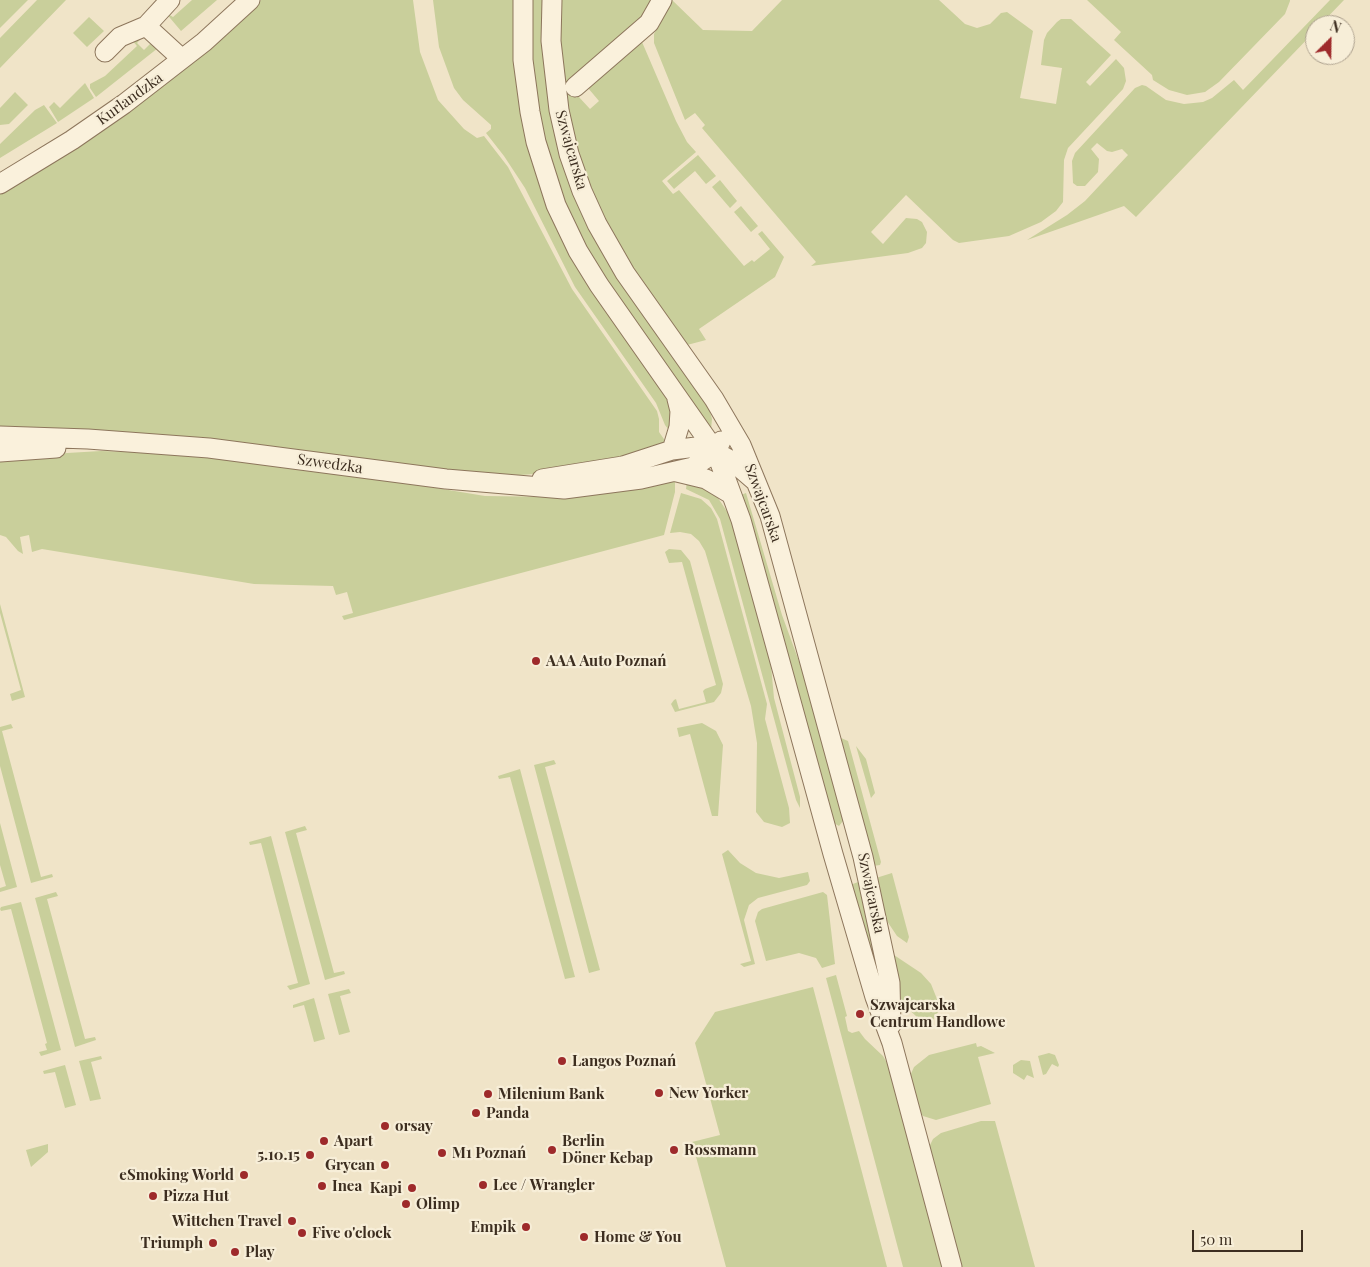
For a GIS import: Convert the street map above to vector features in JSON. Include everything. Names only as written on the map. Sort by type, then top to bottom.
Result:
[{"type":"street","points":[[105,52],[120,37],[146,26],[170,0]]},
{"type":"street","name":"Kurlandzka","points":[[0,184],[79,135],[182,59],[250,0]]},
{"type":"street","name":"Szwajcarska","points":[[523,0],[523,60],[528,105],[536,142],[556,205],[589,269],[716,452],[752,555],[835,863],[875,997],[892,1043],[952,1267]]},
{"type":"street","name":"Szwajcarska","points":[[552,0],[551,41],[558,110],[569,154],[582,191],[601,232],[625,273],[700,379],[741,445],[758,484],[778,542],[863,857],[890,983],[892,1043]]},
{"type":"street","points":[[575,87],[649,23],[662,0]]},
{"type":"street","points":[[146,26],[182,59]]},
{"type":"street","points":[[672,450],[679,427],[680,411],[675,393]]},
{"type":"street","points":[[716,452],[723,430],[724,417]]},
{"type":"street","name":"Szwedzka","points":[[0,436],[88,439],[251,453],[446,479],[564,489],[604,485],[677,472],[697,465],[716,452]]},
{"type":"street","name":"Szwedzka","points":[[0,452],[151,444]]},
{"type":"street","name":"Szwedzka","points":[[508,483],[623,466],[672,450],[696,447],[716,452],[732,461],[758,484]]},
{"type":"street","name":"Szwajcarska","points":[[677,472],[706,480],[731,494]]},
{"type":"green space","points":[[0,0],[28,0],[0,28]]},
{"type":"green space","points":[[37,0],[66,0],[0,68],[0,38]]},
{"type":"green space","points":[[192,0],[217,0],[181,31],[165,12],[173,17]]},
{"type":"green space","points":[[261,0],[413,0],[420,52],[438,100],[464,129],[477,138],[484,136],[508,167],[572,289],[657,411],[659,432],[666,442],[650,452],[549,473],[520,475],[465,473],[0,428],[0,192],[234,25]]},
{"type":"green space","points":[[433,0],[515,0],[528,145],[671,401],[672,434],[665,425],[656,403],[575,287],[525,188],[486,133],[491,129],[491,125],[463,100],[454,88],[439,47]]},
{"type":"green space","points":[[532,0],[544,0],[544,58],[547,92],[561,158],[708,404],[712,419],[711,430],[629,316],[590,254],[572,221],[560,192],[541,128],[532,58]]},
{"type":"green space","points":[[561,0],[653,0],[636,26],[572,80],[576,98],[578,96],[590,109],[599,101],[588,88],[642,42],[676,121],[687,142],[696,152],[662,181],[673,194],[679,190],[744,266],[752,260],[754,262],[770,249],[758,234],[762,231],[784,257],[775,277],[699,329],[706,340],[687,345],[632,269],[614,239],[587,182],[568,120],[560,59]]},
{"type":"green space","points":[[672,0],[703,30],[752,31],[782,0],[939,0],[965,24],[977,28],[990,24],[1001,13],[1007,12],[1033,31],[1020,98],[1056,104],[1062,68],[1041,65],[1044,40],[1047,33],[1057,22],[1061,19],[1071,19],[1111,55],[1086,82],[1090,86],[1116,59],[1124,68],[1126,81],[1123,89],[1068,148],[1064,160],[1063,202],[1056,211],[1041,222],[1009,236],[959,243],[953,240],[906,195],[871,232],[883,244],[906,218],[917,219],[922,222],[927,232],[926,243],[922,248],[908,253],[811,266],[816,262],[702,128],[705,125],[695,113],[685,120],[654,43],[654,34]]},
{"type":"green space","points":[[1087,0],[1290,1],[1285,14],[1219,82],[1205,92],[1187,95],[1169,90],[1153,80],[1152,75],[1114,40],[1121,32]]},
{"type":"green space","points":[[1330,0],[1344,0],[1330,15],[1316,15]]},
{"type":"green space","points":[[89,17],[104,31],[87,47],[73,33]]},
{"type":"green space","points":[[1305,26],[1305,41],[1136,217],[1124,206],[1027,240],[1067,215],[1085,201],[1128,155],[1122,149],[1112,152],[1107,151],[1097,143],[1091,149],[1099,159],[1098,172],[1085,186],[1077,186],[1073,183],[1072,161],[1075,153],[1135,88],[1142,85],[1146,86],[1166,100],[1184,104],[1203,102],[1212,98],[1234,80],[1243,90]]},
{"type":"green space","points":[[144,35],[137,43],[144,50],[152,42],[158,48],[96,97],[90,88],[90,84],[105,76],[137,46],[131,39]]},
{"type":"green space","points":[[85,83],[94,98],[58,122],[49,107],[54,102],[60,108]]},
{"type":"green space","points":[[15,92],[28,105],[9,124],[0,125],[0,108]]},
{"type":"green space","points":[[44,105],[57,123],[0,158],[0,144],[35,110]]},
{"type":"green space","points":[[698,155],[716,176],[706,184],[695,171],[674,189],[667,181]]},
{"type":"green space","points":[[720,180],[737,201],[730,208],[712,187]]},
{"type":"green space","points":[[741,206],[758,226],[751,232],[734,212]]},
{"type":"green space","points":[[101,451],[185,454],[406,483],[485,496],[559,497],[675,481],[675,492],[664,535],[344,620],[342,616],[353,613],[347,592],[336,595],[333,586],[254,584],[42,549],[32,552],[29,535],[20,537],[23,554],[6,537],[0,535],[0,457]]},
{"type":"green space","points":[[687,481],[697,484],[716,495],[732,519],[770,655],[774,698],[800,797],[800,808],[796,800],[720,519],[709,500],[686,489]]},
{"type":"green space","points":[[681,493],[701,499],[711,508],[717,519],[767,704],[765,719],[789,808],[790,823],[782,827],[764,822],[756,812],[757,743],[751,706],[705,551],[699,541],[691,534],[670,533]]},
{"type":"green space","points":[[746,493],[782,615],[804,675],[842,810],[843,821],[839,826],[832,822],[758,547],[741,495]]},
{"type":"green space","points":[[669,549],[681,550],[690,561],[723,684],[721,693],[714,702],[675,712],[671,704],[674,700],[676,699],[679,709],[706,702],[703,691],[716,685],[682,562],[669,563],[665,552]]},
{"type":"green space","points":[[0,604],[25,697],[12,701],[10,694],[21,690],[0,613]]},
{"type":"green space","points":[[702,723],[716,731],[723,745],[718,816],[712,816],[690,734],[679,737],[677,728]]},
{"type":"green space","points":[[11,724],[13,728],[2,731],[41,877],[52,874],[53,877],[31,883],[0,766],[0,727]]},
{"type":"green space","points":[[841,738],[848,741],[881,862],[880,865],[873,866]]},
{"type":"green space","points":[[856,746],[866,759],[875,793],[871,798]]},
{"type":"green space","points":[[554,760],[556,764],[545,767],[600,970],[589,973],[534,765]]},
{"type":"green space","points":[[520,769],[575,977],[565,979],[510,777],[499,779],[498,776]]},
{"type":"green space","points":[[0,823],[17,887],[0,892],[0,888],[6,886],[0,865]]},
{"type":"green space","points":[[305,826],[307,830],[296,833],[334,973],[344,971],[345,974],[325,980],[285,832]]},
{"type":"green space","points":[[271,836],[310,984],[290,990],[287,986],[298,983],[261,843],[250,845],[249,842]]},
{"type":"green space","points":[[728,850],[740,863],[756,873],[779,878],[808,872],[810,881],[807,885],[758,898],[749,905],[744,920],[755,964],[744,967],[740,964],[751,961],[722,854]]},
{"type":"green space","points":[[892,873],[909,937],[907,943],[897,936],[887,921],[876,878]]},
{"type":"green space","points":[[861,881],[888,1014],[850,885]]},
{"type":"green space","points":[[56,892],[58,896],[47,899],[85,1039],[95,1037],[96,1040],[75,1047],[35,898]]},
{"type":"green space","points":[[823,892],[827,895],[835,964],[822,968],[816,958],[799,953],[766,961],[755,921],[758,912],[762,909]]},
{"type":"green space","points":[[21,902],[61,1050],[41,1056],[39,1052],[47,1050],[45,1044],[47,1043],[11,909],[1,911],[0,909],[1,907]]},
{"type":"green space","points":[[894,955],[921,973],[931,984],[939,1004],[938,1012],[933,1020],[917,1017],[905,1006],[901,999]]},
{"type":"green space","points":[[836,975],[847,1016],[845,1017],[848,1031],[852,1033],[859,1031],[883,1056],[891,1070],[944,1267],[903,1267],[826,978]]},
{"type":"green space","points":[[813,987],[887,1267],[726,1267],[692,1142],[720,1135],[695,1043],[715,1012]]},
{"type":"green space","points":[[349,989],[351,993],[340,996],[350,1032],[339,1035],[328,994]]},
{"type":"green space","points":[[314,998],[325,1039],[314,1042],[304,1005],[293,1008],[293,1005]]},
{"type":"green space","points":[[976,1043],[977,1047],[981,1046],[995,1053],[978,1057],[991,1104],[936,1120],[923,1116],[918,1109],[910,1076],[914,1067],[929,1055]]},
{"type":"green space","points":[[1049,1053],[1055,1055],[1059,1065],[1058,1067],[1052,1064],[1046,1074],[1043,1075],[1038,1056]]},
{"type":"green space","points":[[101,1056],[102,1059],[91,1062],[101,1099],[90,1101],[79,1061]]},
{"type":"green space","points":[[1021,1060],[1030,1061],[1034,1078],[1027,1075],[1024,1080],[1013,1073],[1013,1065]]},
{"type":"green space","points":[[65,1065],[76,1105],[65,1108],[55,1072],[44,1074],[43,1071]]},
{"type":"green space","points":[[981,1121],[995,1121],[1035,1267],[960,1267],[929,1147],[933,1139],[941,1133]]},
{"type":"green space","points":[[48,1144],[48,1152],[31,1167],[26,1150]]},
{"type":"place","name":"AAA Auto Poznań","points":[[536,661]]},
{"type":"place","name":"Szwajcarska Centrum Handlowe","points":[[860,1014]]},
{"type":"place","name":"Langos Poznań","points":[[562,1061]]},
{"type":"place","name":"New Yorker","points":[[659,1093]]},
{"type":"place","name":"Milenium Bank","points":[[488,1094]]},
{"type":"place","name":"Panda","points":[[476,1113]]},
{"type":"place","name":"orsay","points":[[385,1126]]},
{"type":"place","name":"Apart","points":[[324,1141]]},
{"type":"place","name":"Berlin Döner Kebap","points":[[552,1150]]},
{"type":"place","name":"Rossmann","points":[[674,1150]]},
{"type":"place","name":"M1 Poznań","points":[[442,1153]]},
{"type":"place","name":"5.10.15","points":[[310,1155]]},
{"type":"place","name":"Grycan","points":[[385,1165]]},
{"type":"place","name":"eSmoking World","points":[[244,1175]]},
{"type":"place","name":"Lee / Wrangler","points":[[483,1185]]},
{"type":"place","name":"Inea","points":[[322,1186]]},
{"type":"place","name":"Kapi","points":[[412,1188]]},
{"type":"place","name":"Pizza Hut","points":[[153,1196]]},
{"type":"place","name":"Olimp","points":[[406,1204]]},
{"type":"place","name":"Wittchen Travel","points":[[292,1221]]},
{"type":"place","name":"Empik","points":[[526,1227]]},
{"type":"place","name":"Five o'clock","points":[[302,1233]]},
{"type":"place","name":"Home & You","points":[[584,1237]]},
{"type":"place","name":"Triumph","points":[[213,1243]]},
{"type":"place","name":"Play","points":[[235,1252]]}]
